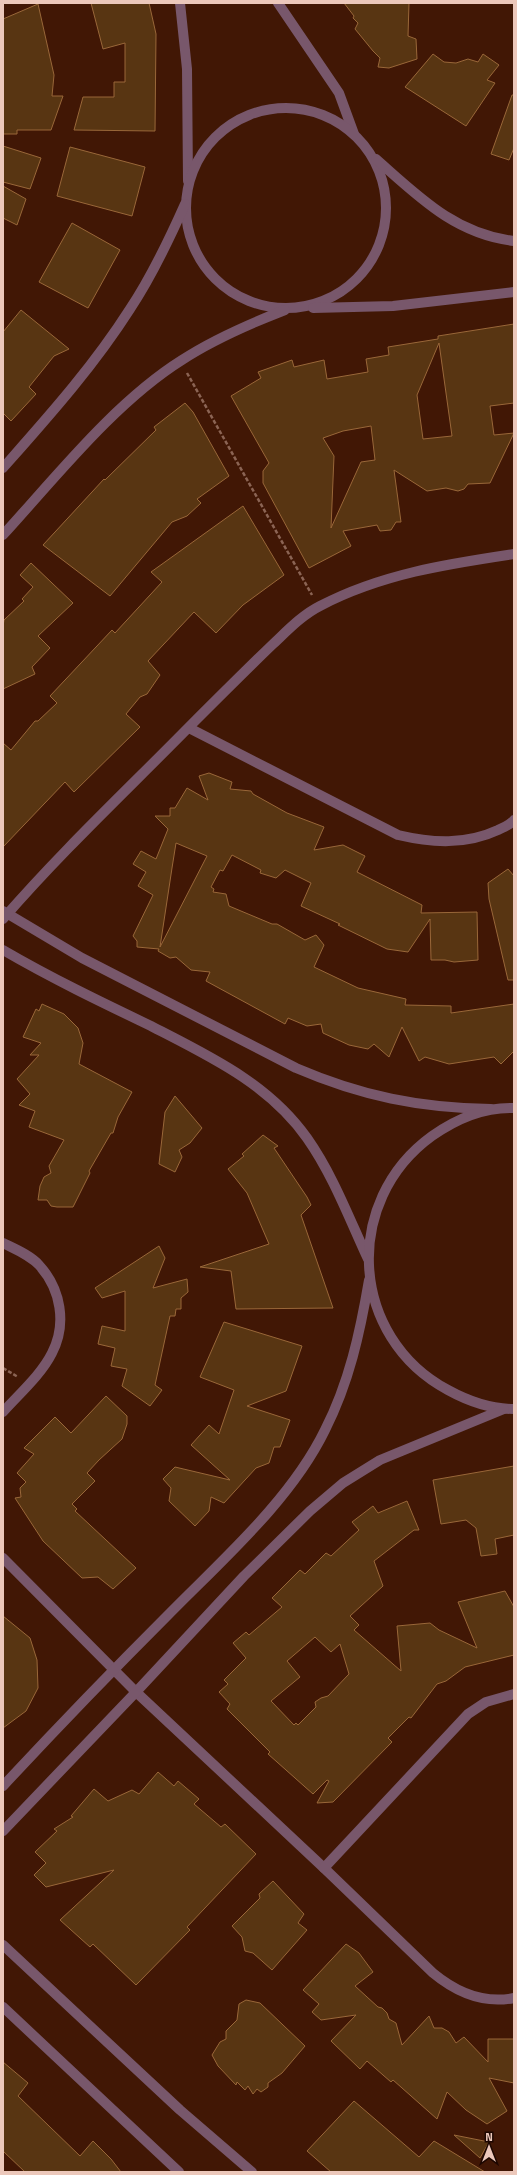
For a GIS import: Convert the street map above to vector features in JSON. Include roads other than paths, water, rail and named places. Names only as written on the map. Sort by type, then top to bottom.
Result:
[{"type":"street","points":[[180,3],[187,69],[188,185],[185,204],[188,231],[195,250],[214,278],[235,295],[260,306],[287,309],[305,307],[393,306],[514,292]]},
{"type":"street","points":[[278,3],[339,93],[354,134]]},
{"type":"street","points":[[188,185],[199,157],[218,134],[242,118],[271,109],[301,108],[329,117],[354,134],[373,156],[426,203],[460,226],[494,239],[514,241]]},
{"type":"street","points":[[305,307],[331,298],[354,283],[372,262],[383,236],[388,209],[384,181],[373,156]]},
{"type":"street","points":[[3,468],[81,378],[113,335],[151,275],[185,204]]},
{"type":"street","points":[[3,535],[116,414],[156,379],[180,360],[207,344],[242,326],[287,309]]},
{"type":"street","points":[[514,554],[462,561],[397,575],[359,587],[318,606],[295,623],[247,668],[189,728],[99,816],[5,915],[82,958],[296,1068],[322,1079],[356,1091],[406,1103],[456,1108],[514,1108]]},
{"type":"street","points":[[189,728],[398,835],[421,840],[444,842],[468,840],[490,834],[514,820]]},
{"type":"street","points":[[3,950],[34,968],[219,1061],[252,1082],[281,1107],[306,1137],[327,1170],[368,1260]]},
{"type":"street","points":[[504,1108],[514,1104]]},
{"type":"street","points":[[492,1109],[448,1124],[415,1149],[389,1181],[373,1219],[368,1260],[369,1280],[380,1319],[401,1353],[430,1381],[465,1400],[509,1409]]},
{"type":"street","points":[[3,1243],[23,1253],[38,1264],[50,1280],[56,1292],[61,1317],[59,1336],[52,1354],[3,1412]]},
{"type":"street","points":[[3,1786],[113,1669],[224,1558],[281,1497],[305,1465],[325,1432],[342,1396],[354,1359],[369,1280]]},
{"type":"street","points":[[3,1831],[244,1576],[310,1511],[343,1483],[380,1460],[509,1409]]},
{"type":"street","points":[[3,1558],[136,1692],[446,1984],[477,1997],[494,1999],[514,1998]]},
{"type":"street","points":[[324,1868],[468,1714],[486,1702],[514,1694]]},
{"type":"street","points":[[3,1945],[180,2110],[252,2172]]},
{"type":"street","points":[[3,2007],[178,2172]]}]
